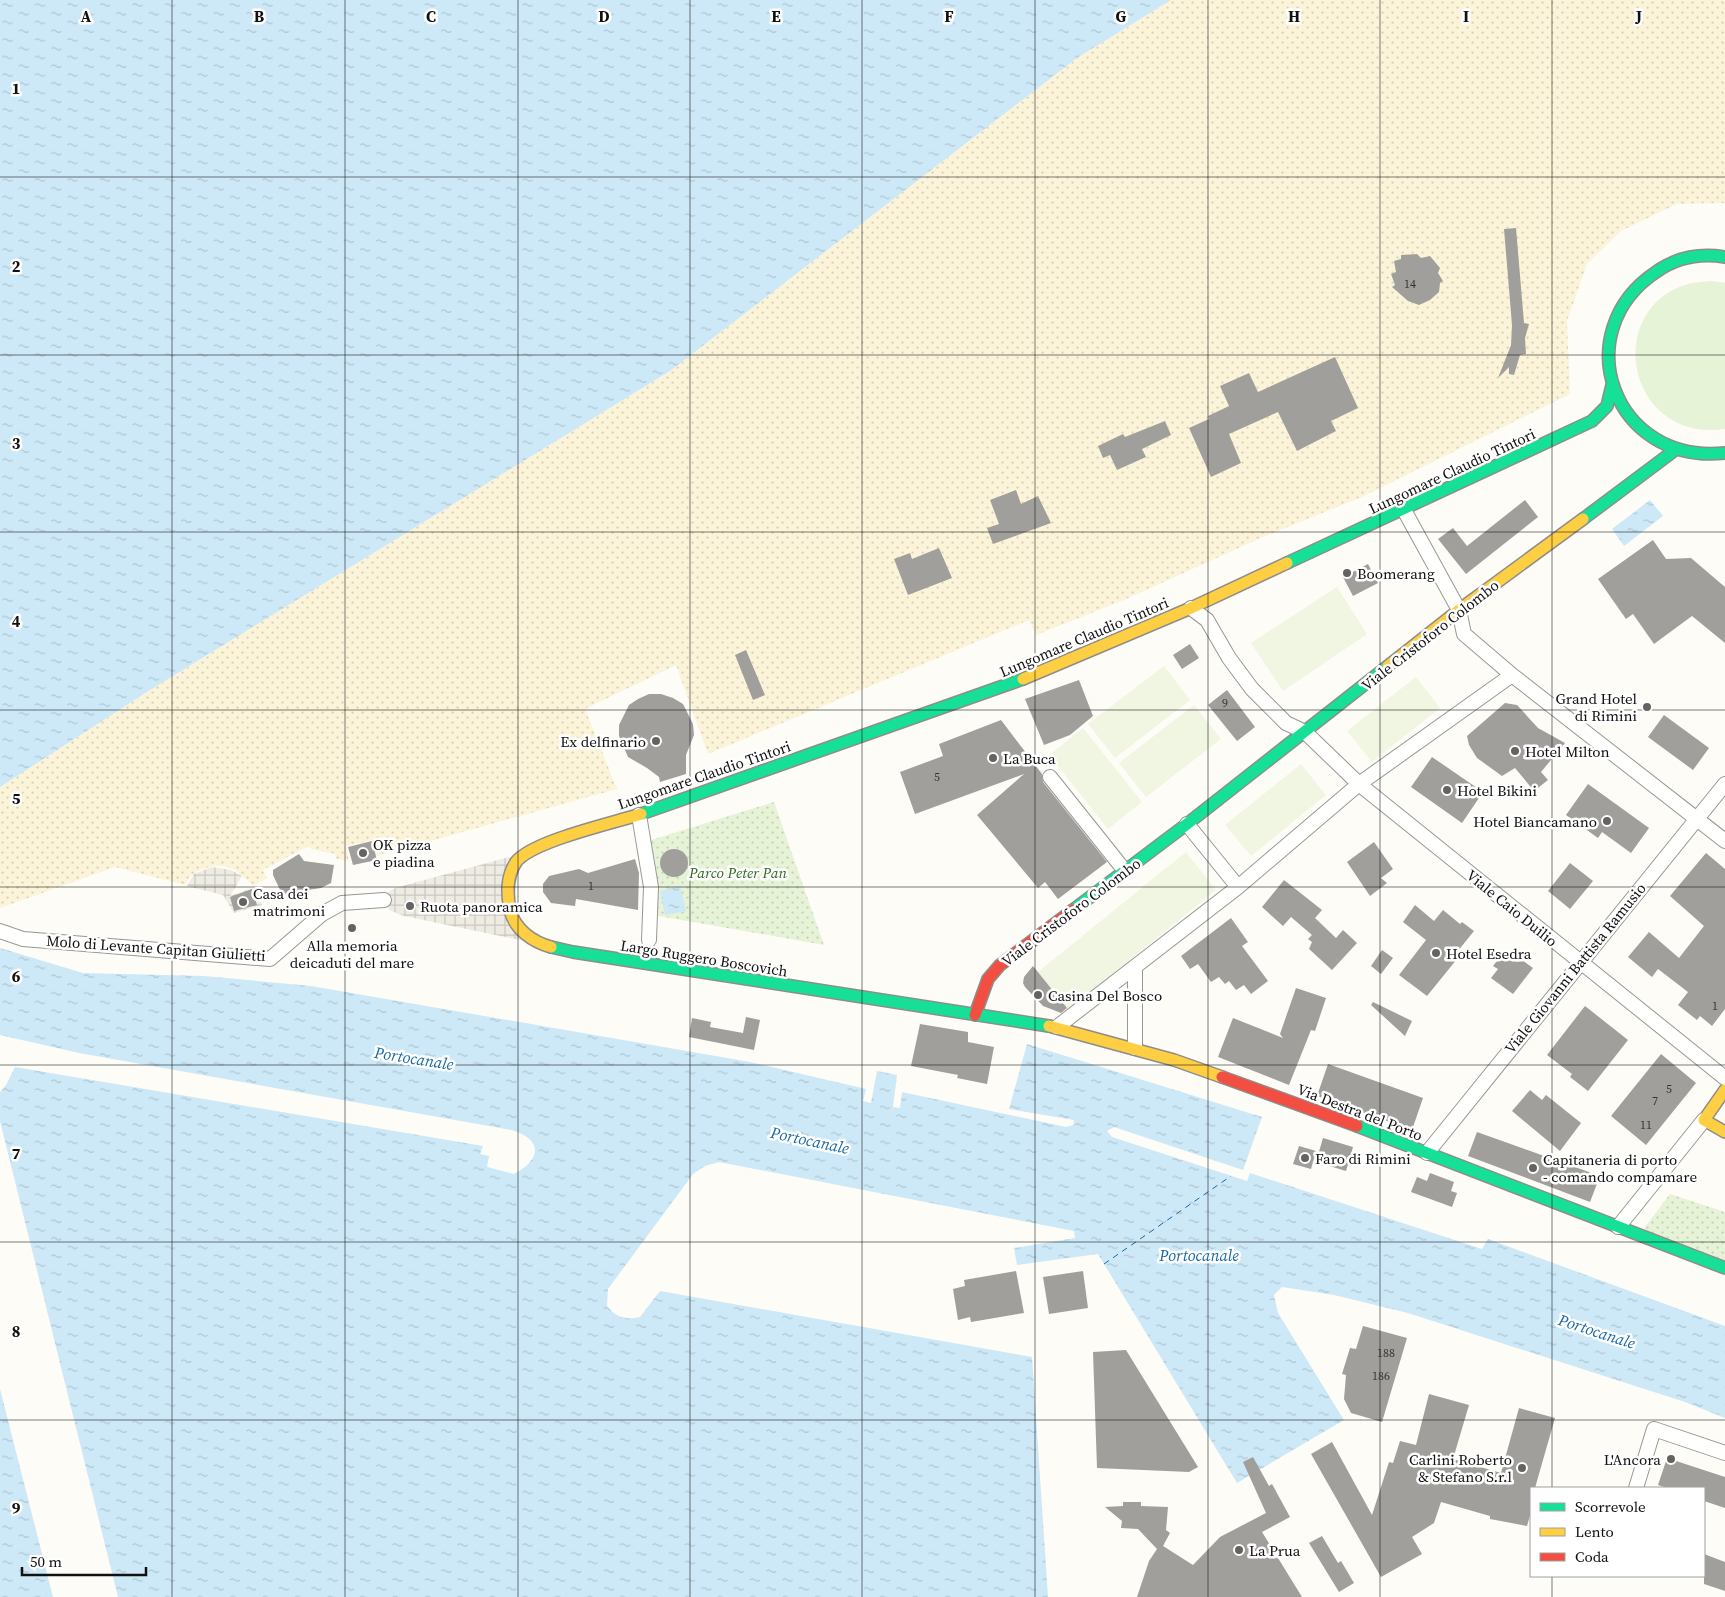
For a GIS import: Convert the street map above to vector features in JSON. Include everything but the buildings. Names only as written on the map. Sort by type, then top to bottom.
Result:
[{"type":"street","points":[[1725,258],[1712,255],[1680,259],[1650,272],[1627,295],[1613,323],[1607,354],[1612,384],[1626,413],[1648,435],[1675,450],[1700,455],[1725,454]]},
{"type":"street","name":"Lungomare Claudio Tintori","points":[[528,852],[549,842],[640,814],[992,691],[1191,608],[1592,421],[1607,406],[1612,384]]},
{"type":"street","name":"Viale Cristoforo Colombo","points":[[975,1015],[988,979],[1000,965],[1187,824],[1459,610],[1643,476],[1675,450]]},
{"type":"street","points":[[1404,510],[1459,610],[1464,634],[1512,675],[1725,841]]},
{"type":"street","name":"Viale Caio Duilio","points":[[1191,608],[1207,620],[1229,658],[1252,689],[1286,723],[1305,732],[1360,784],[1725,1078]]},
{"type":"street","points":[[1057,1027],[1238,887],[1360,784],[1512,675]]},
{"type":"street","points":[[1050,777],[1125,870]]},
{"type":"street","name":"Viale Giovanni Battista Ramusio","points":[[1427,1153],[1725,784]]},
{"type":"street","points":[[640,814],[651,887],[649,940]]},
{"type":"street","points":[[1187,824],[1238,887]]},
{"type":"street","name":"Largo Ruggero Boscovich","points":[[528,852],[517,861],[510,875],[507,892],[511,913],[519,928],[528,937],[544,945],[581,954],[826,992],[900,1001],[975,1015]]},
{"type":"street","name":"Molo di Levante Capitan Giulietti","points":[[0,931],[23,938],[270,959],[329,910],[342,903],[384,900]]},
{"type":"street","points":[[1135,967],[1135,1048]]},
{"type":"street","name":"Via Destra del Porto","points":[[975,1015],[1057,1027],[1135,1048],[1284,1098],[1725,1268]]},
{"type":"street","points":[[1618,1227],[1704,1120],[1725,1090]]},
{"type":"street","points":[[1704,1120],[1725,1132]]},
{"type":"street","points":[[1636,1487],[1654,1429],[1725,1452]]},
{"type":"green space","points":[[1711,281],[1725,283],[1725,429],[1692,428],[1666,416],[1648,396],[1637,371],[1636,345],[1644,319],[1661,298],[1688,284]]},
{"type":"green space","points":[[1337,587],[1367,634],[1283,691],[1251,643]]},
{"type":"green space","points":[[1164,666],[1190,700],[1115,758],[1088,724]]},
{"type":"green space","points":[[1416,677],[1440,708],[1372,762],[1347,731]]},
{"type":"green space","points":[[1194,705],[1221,739],[1146,797],[1119,763]]},
{"type":"green space","points":[[1083,728],[1142,802],[1108,829],[1049,755]]},
{"type":"green space","points":[[1301,764],[1326,795],[1251,856],[1225,825]]},
{"type":"green space","name":"Parco Peter Pan","points":[[774,802],[824,945],[653,915],[648,841]]},
{"type":"green space","points":[[1186,852],[1216,890],[1068,1010],[1038,972]]},
{"type":"green space","points":[[1670,1194],[1725,1212],[1725,1263],[1642,1231]]},
{"type":"sand","points":[[1171,0],[1725,0],[1725,203],[1677,204],[1621,231],[1587,264],[1567,321],[1570,394],[1362,497],[1263,537],[1124,600],[1036,635],[1029,620],[708,754],[676,665],[585,709],[617,789],[377,856],[373,840],[346,846],[349,861],[336,859],[335,854],[311,849],[309,846],[263,870],[267,878],[253,886],[241,874],[228,867],[221,866],[198,871],[190,877],[186,885],[115,867],[0,908],[0,787],[147,692],[670,371],[1077,58]]},
{"type":"shaded area","points":[[528,852],[517,861],[511,913],[544,945],[404,916],[389,910],[384,900],[387,893],[395,888]]},
{"type":"shaded area","points":[[212,867],[231,870],[242,876],[230,896],[252,888],[253,891],[257,890],[262,905],[234,913],[223,895],[187,886],[194,874]]},
{"type":"water","points":[[0,0],[1171,0],[1077,58],[670,371],[147,692],[0,787]]},
{"type":"water","points":[[1650,500],[1663,516],[1624,546],[1612,529]]},
{"type":"water","points":[[680,886],[686,911],[665,915],[660,891]]},
{"type":"water","name":"Portocanale","points":[[0,948],[83,973],[204,976],[311,986],[750,1062],[866,1089],[863,1101],[871,1103],[877,1071],[897,1075],[893,1107],[900,1108],[902,1092],[1066,1127],[1073,1125],[1074,1120],[1009,1109],[1027,1044],[1262,1117],[1243,1170],[1114,1127],[1107,1131],[1112,1137],[1247,1181],[1250,1173],[1482,1249],[1488,1239],[1725,1326],[1725,1418],[1685,1402],[1408,1313],[1334,1295],[1282,1287],[1274,1295],[1278,1313],[1344,1420],[1237,1483],[1098,1254],[1017,1265],[1014,1248],[1075,1238],[1074,1231],[719,1162],[705,1166],[693,1174],[608,1289],[607,1306],[614,1313],[622,1317],[640,1317],[660,1291],[1032,1357],[1048,1597],[118,1597],[0,1121],[0,1092],[6,1085],[15,1067],[483,1146],[480,1154],[489,1156],[487,1167],[514,1174],[530,1162],[535,1150],[529,1139],[511,1130],[79,1053],[0,1035]]},
{"type":"water","points":[[0,1389],[53,1597],[0,1597]]},
{"type":"ferry route","points":[[1104,1264],[1231,1176]]},
{"type":"traffic: fast","points":[[1725,257],[1689,257],[1672,263],[1656,272],[1629,297],[1613,327],[1609,359],[1615,390],[1630,417],[1654,438],[1686,451],[1725,453]]},
{"type":"traffic: fast","points":[[1287,563],[1592,421],[1607,406],[1612,385]]},
{"type":"traffic: fast","points":[[1583,519],[1675,450]]},
{"type":"traffic: fast","points":[[1073,910],[1187,824],[1388,666]]},
{"type":"traffic: fast","points":[[641,814],[1023,679]]},
{"type":"traffic: fast","points":[[551,947],[1049,1026]]},
{"type":"traffic: fast","points":[[1357,1126],[1725,1268]]},
{"type":"traffic: slow","points":[[1388,666],[1459,610],[1583,519]]},
{"type":"traffic: slow","points":[[1023,679],[1191,608],[1287,563]]},
{"type":"traffic: slow","points":[[551,947],[531,938],[520,929],[512,917],[508,886],[510,874],[516,862],[525,854],[555,840],[641,814]]},
{"type":"traffic: slow","points":[[1049,1026],[1174,1060],[1222,1077]]},
{"type":"traffic: slow","points":[[1725,1090],[1704,1120],[1725,1132]]},
{"type":"traffic: jam","points":[[975,1015],[988,979],[1000,965],[1073,910]]},
{"type":"traffic: jam","points":[[1222,1077],[1357,1126]]},
{"type":"place","name":"Boomerang","points":[[1347,573]]},
{"type":"place","name":"Grand Hotel di Rimini","points":[[1647,707]]},
{"type":"place","name":"Ex delfinario","points":[[656,741]]},
{"type":"place","name":"Hotel Milton","points":[[1515,751]]},
{"type":"place","name":"La Buca","points":[[993,758]]},
{"type":"place","name":"Hotel Bikini","points":[[1447,790]]},
{"type":"place","name":"Hotel Biancamano","points":[[1607,821]]},
{"type":"place","name":"OK pizza e piadina","points":[[363,853]]},
{"type":"place","name":"Casa dei matrimoni","points":[[243,902]]},
{"type":"place","name":"Ruota panoramica","points":[[410,906]]},
{"type":"place","name":"Alla memoria deicaduti del mare","points":[[352,928]]},
{"type":"place","name":"Hotel Esedra","points":[[1436,953]]},
{"type":"place","name":"Casina Del Bosco","points":[[1038,995]]},
{"type":"place","name":"Faro di Rimini","points":[[1305,1158]]},
{"type":"place","name":"Capitaneria di porto - comando compamare","points":[[1533,1168]]},
{"type":"place","name":"L'Ancora","points":[[1671,1459]]},
{"type":"place","name":"Carlini Roberto & Stefano S.r.l","points":[[1522,1468]]},
{"type":"place","name":"La Prua","points":[[1239,1550]]}]
